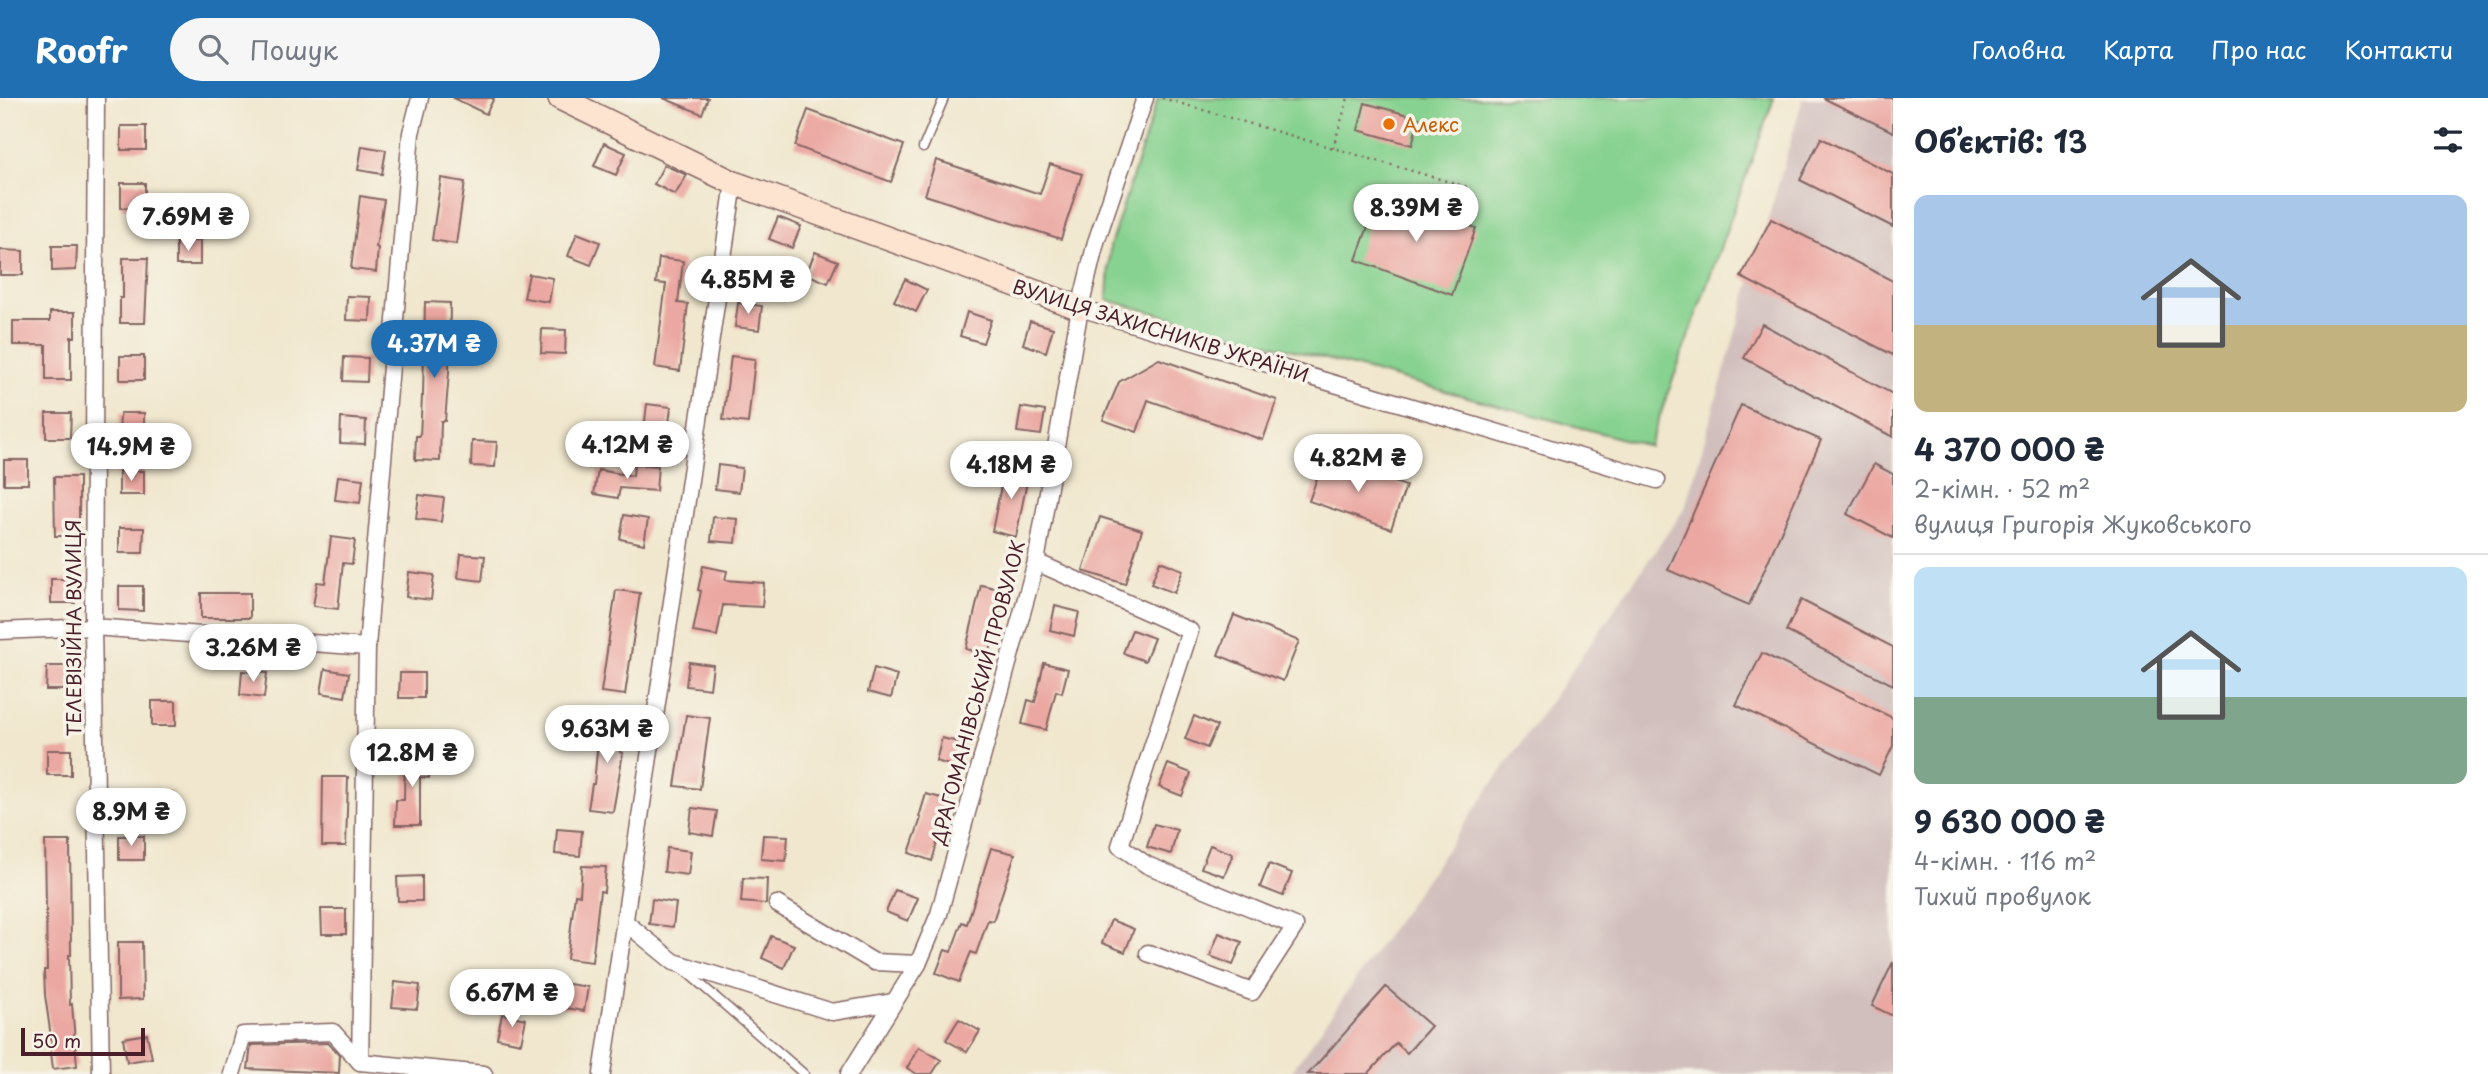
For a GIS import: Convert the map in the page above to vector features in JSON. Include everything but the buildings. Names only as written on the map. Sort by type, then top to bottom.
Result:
[{"type":"street","name":"ТЕЛЕВІЗІЙНА ВУЛИЦЯ","points":[[96,98],[93,627],[101,1074]]},
{"type":"street","points":[[360,1062],[367,647],[411,133],[421,98]]},
{"type":"street","name":"ДРАГОМАНІВСЬКИЙ ПРОВУЛОК","points":[[849,1074],[918,964],[939,914],[1036,562],[1080,309],[1096,242],[1144,98]]},
{"type":"street","name":"ВУЛИЦЯ ЗАХИСНИКІВ УКРАЇНИ","points":[[570,100],[734,183],[1080,309],[1657,480]]},
{"type":"street","points":[[602,1074],[734,183]]},
{"type":"street","points":[[1036,562],[1190,631],[1120,846],[1147,865],[1295,926],[1252,992],[1148,953]]},
{"type":"street","points":[[0,631],[93,627],[367,647]]},
{"type":"street","points":[[777,904],[873,962],[918,964]]},
{"type":"street","points":[[625,922],[674,962],[832,1012],[894,1002]]},
{"type":"street","points":[[232,1074],[243,1035],[333,1032],[360,1062],[484,1074]]},
{"type":"lane","points":[[923,148],[944,98]]},
{"type":"lane","points":[[674,962],[804,1074]]},
{"type":"path","points":[[1162,98],[1467,187]]},
{"type":"path","points":[[1333,148],[1348,98]]},
{"type":"shaded area","points":[[1803,98],[1893,98],[1893,1074],[1290,1074],[1685,508]]},
{"type":"green space","points":[[1158,98],[1774,98],[1649,446],[1107,300],[1110,246]]},
{"type":"place","name":"Алекс","points":[[1389,124]]}]
